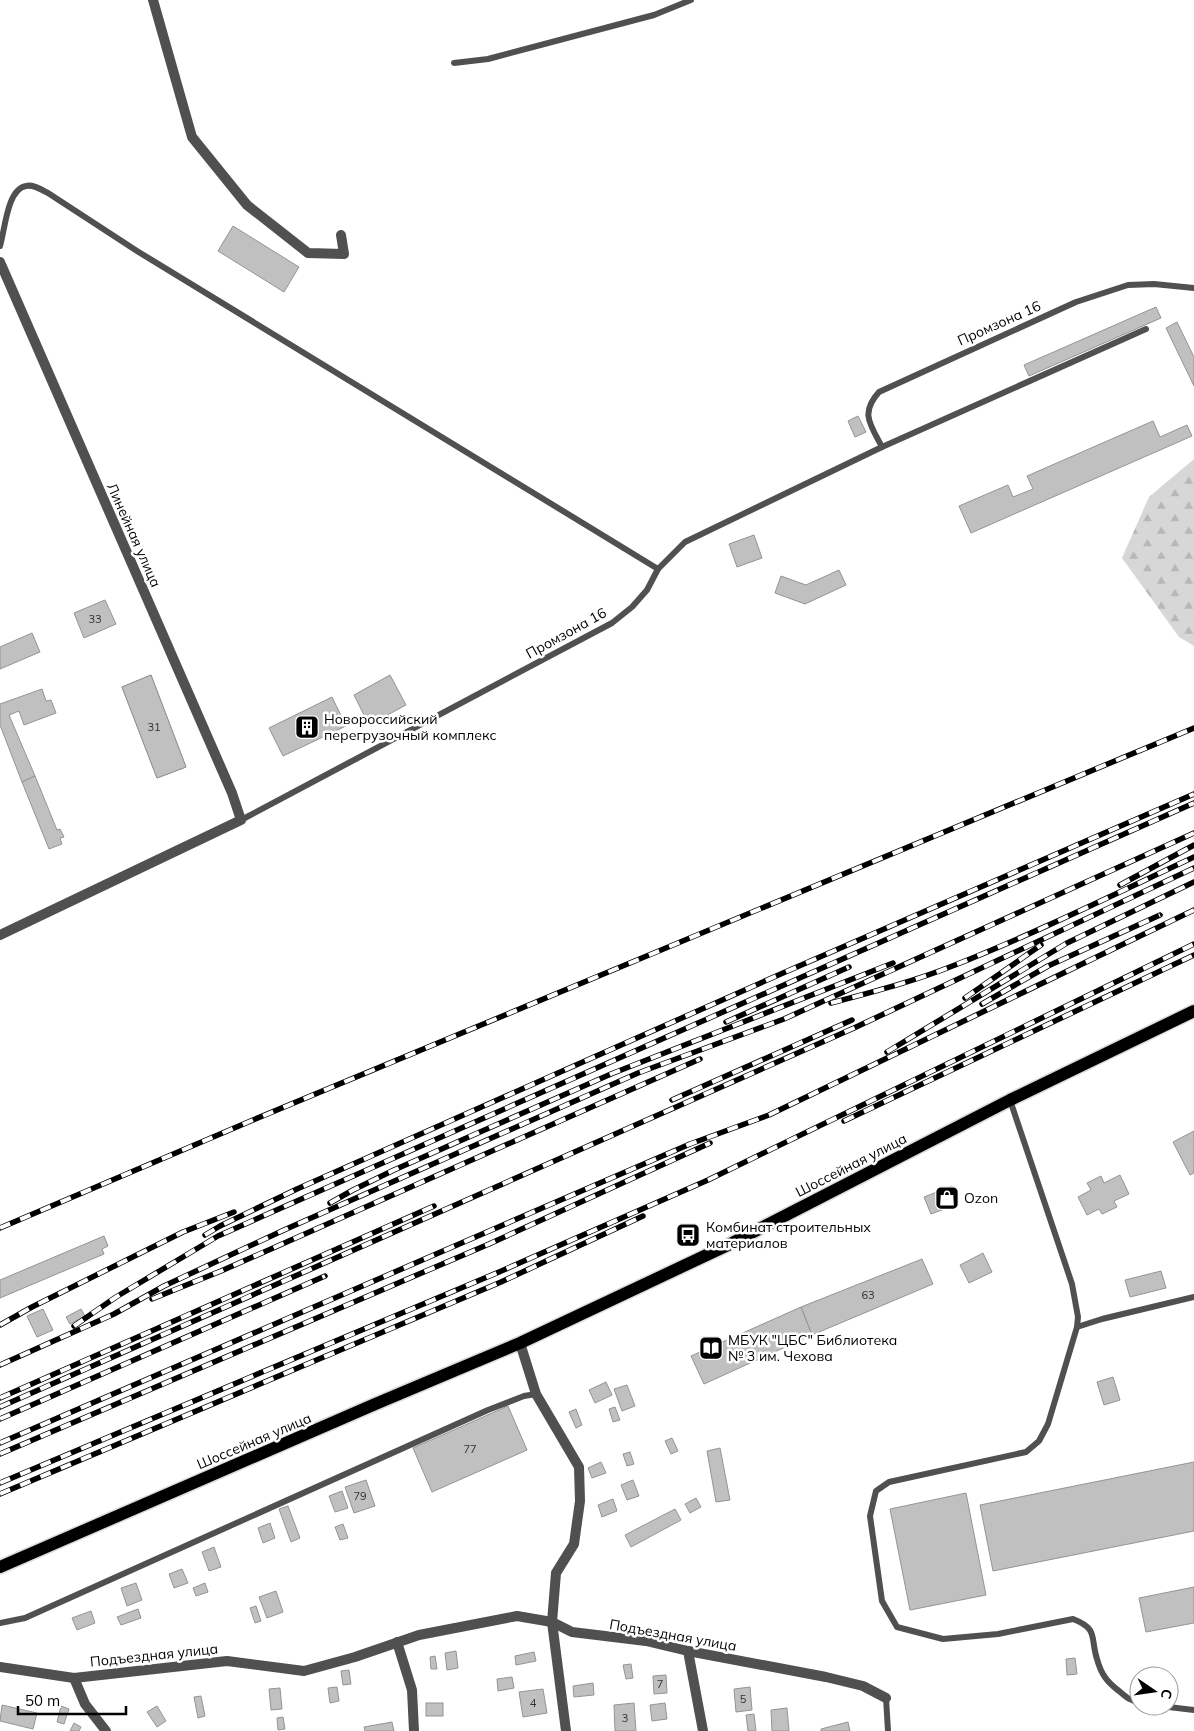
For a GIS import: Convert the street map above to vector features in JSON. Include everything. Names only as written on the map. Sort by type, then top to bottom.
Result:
[{"type":"main road","name":"Шоссейная улица","points":[[0,1567],[520,1343],[730,1244],[1010,1100],[1194,1012]]},
{"type":"street","points":[[153,0],[192,137],[247,205],[308,253],[344,254],[340,235]]},
{"type":"street","name":"Линейная улица","points":[[0,262],[232,793],[241,820]]},
{"type":"street","points":[[0,934],[241,820]]},
{"type":"street","points":[[520,1343],[536,1394],[579,1467],[580,1501],[574,1544],[556,1573],[552,1622],[566,1731]]},
{"type":"street","name":"Подъездная улица","points":[[0,1667],[74,1678],[228,1661],[304,1671],[356,1657],[419,1635],[517,1616],[552,1622],[572,1632],[646,1640],[688,1651],[826,1677],[863,1686],[886,1698]]},
{"type":"street","points":[[397,1642],[412,1690],[414,1731]]},
{"type":"street","points":[[688,1651],[703,1731]]},
{"type":"street","points":[[74,1678],[85,1704],[106,1731]]},
{"type":"lane","points":[[454,63],[488,59],[654,15],[691,0]]},
{"type":"lane","points":[[0,246],[13,195],[18,189],[26,186],[36,187],[137,251],[658,569]]},
{"type":"lane","name":"Промзона 16","points":[[882,447],[868,413],[870,402],[880,392],[1076,302],[1128,285],[1154,284],[1194,288]]},
{"type":"lane","name":"Промзона 16","points":[[241,820],[612,623],[632,607],[647,590],[658,569],[685,542],[882,447],[1146,330]]},
{"type":"lane","points":[[1010,1100],[1072,1284],[1078,1317],[1077,1327],[1048,1424],[1039,1441],[1026,1452],[889,1482],[876,1491],[870,1516],[882,1601],[897,1627],[943,1639],[998,1634],[1073,1619],[1085,1623],[1092,1634],[1096,1659],[1107,1682],[1129,1699]]},
{"type":"lane","points":[[1077,1327],[1194,1296]]},
{"type":"lane","points":[[0,1622],[25,1618],[488,1410],[524,1396],[536,1394]]},
{"type":"lane","points":[[886,1698],[888,1731]]},
{"type":"lane","points":[[1179,1708],[1194,1710]]},
{"type":"green space","points":[[1194,459],[1194,646],[1179,637],[1122,558],[1149,497]]},
{"type":"building","points":[[233,226],[299,267],[284,292],[218,251]]},
{"type":"building","points":[[1156,307],[1161,318],[1029,376],[1024,365]]},
{"type":"building","points":[[1177,322],[1194,357],[1194,386],[1166,328]]},
{"type":"building","points":[[858,416],[866,432],[855,437],[848,421]]},
{"type":"building","points":[[1153,421],[1160,437],[1187,425],[1192,436],[971,533],[959,506],[1008,485],[1013,497],[1033,489],[1027,476]]},
{"type":"building","points":[[754,535],[762,558],[737,567],[729,544]]},
{"type":"building","points":[[839,570],[846,585],[805,604],[775,593],[781,576],[806,585]]},
{"type":"building","points":[[105,600],[116,624],[84,638],[74,613]]},
{"type":"building","points":[[32,633],[40,652],[0,669],[0,647]]},
{"type":"building","points":[[151,675],[186,767],[157,778],[122,687]]},
{"type":"building","points":[[151,675],[186,767],[157,778],[122,687]]},
{"type":"building","points":[[390,675],[406,705],[369,725],[354,695]]},
{"type":"building","points":[[42,689],[46,701],[51,700],[56,713],[24,725],[19,711],[9,715],[35,776],[22,782],[0,725],[0,704]]},
{"type":"building","name":"Новороссийский перегрузочный комплекс","points":[[332,697],[346,726],[283,756],[269,728]]},
{"type":"building","points":[[35,776],[57,830],[60,829],[64,837],[60,838],[62,844],[49,849],[22,782]]},
{"type":"building","points":[[1194,1131],[1194,1173],[1190,1175],[1173,1142]]},
{"type":"building","points":[[1120,1175],[1129,1194],[1114,1201],[1117,1207],[1102,1214],[1099,1209],[1087,1215],[1078,1197],[1091,1190],[1087,1183],[1101,1176],[1104,1183]]},
{"type":"building","points":[[952,1186],[958,1204],[931,1214],[924,1197]]},
{"type":"building","points":[[104,1236],[108,1246],[102,1249],[104,1254],[0,1298],[0,1280]]},
{"type":"building","points":[[983,1253],[992,1272],[969,1283],[960,1265]]},
{"type":"building","points":[[922,1259],[933,1284],[812,1335],[801,1307]]},
{"type":"building","points":[[1161,1271],[1166,1288],[1130,1297],[1125,1280]]},
{"type":"building","points":[[801,1307],[812,1335],[704,1384],[691,1356]]},
{"type":"building","points":[[43,1309],[53,1330],[37,1337],[27,1316]]},
{"type":"building","points":[[81,1309],[85,1316],[70,1324],[66,1317]]},
{"type":"building","points":[[1113,1377],[1120,1400],[1104,1405],[1097,1382]]},
{"type":"building","points":[[606,1382],[612,1395],[595,1403],[589,1390]]},
{"type":"building","points":[[627,1385],[635,1406],[622,1411],[614,1389]]},
{"type":"building","points":[[508,1406],[527,1450],[432,1492],[413,1448]]},
{"type":"building","points":[[615,1407],[620,1420],[613,1422],[609,1409]]},
{"type":"building","points":[[576,1409],[582,1425],[576,1428],[569,1412]]},
{"type":"building","points":[[672,1438],[678,1451],[671,1454],[665,1441]]},
{"type":"building","points":[[720,1448],[730,1500],[716,1502],[707,1451]]},
{"type":"building","points":[[630,1452],[634,1464],[627,1466],[623,1454]]},
{"type":"building","points":[[601,1462],[606,1473],[592,1478],[588,1468]]},
{"type":"building","points":[[1194,1462],[1194,1531],[993,1571],[980,1505]]},
{"type":"building","points":[[366,1480],[375,1506],[354,1513],[345,1487]]},
{"type":"building","points":[[633,1480],[639,1496],[627,1500],[621,1485]]},
{"type":"building","points":[[342,1491],[348,1508],[335,1512],[329,1496]]},
{"type":"building","points":[[966,1493],[986,1595],[910,1610],[890,1509]]},
{"type":"building","points":[[696,1498],[701,1507],[690,1513],[685,1504]]},
{"type":"building","points":[[613,1499],[617,1511],[602,1517],[598,1505]]},
{"type":"building","points":[[288,1506],[300,1538],[291,1542],[279,1509]]},
{"type":"building","points":[[675,1509],[681,1520],[631,1547],[625,1535]]},
{"type":"building","points":[[270,1523],[275,1538],[263,1543],[258,1528]]},
{"type":"building","points":[[343,1524],[348,1538],[340,1540],[335,1527]]},
{"type":"building","points":[[214,1547],[221,1567],[209,1571],[202,1552]]},
{"type":"building","points":[[182,1569],[188,1583],[174,1588],[169,1574]]},
{"type":"building","points":[[136,1583],[142,1600],[127,1606],[121,1588]]},
{"type":"building","points":[[205,1583],[208,1592],[196,1596],[193,1588]]},
{"type":"building","points":[[1194,1587],[1194,1623],[1146,1632],[1139,1598]]},
{"type":"building","points":[[276,1591],[283,1612],[267,1618],[259,1597]]},
{"type":"building","points":[[256,1606],[261,1621],[255,1623],[250,1608]]},
{"type":"building","points":[[138,1609],[141,1618],[121,1625],[117,1617]]},
{"type":"building","points":[[91,1611],[95,1623],[77,1630],[72,1618]]},
{"type":"building","points":[[456,1651],[458,1668],[447,1670],[445,1653]]},
{"type":"building","points":[[534,1652],[536,1661],[516,1665],[515,1656]]},
{"type":"building","points":[[435,1656],[437,1669],[431,1669],[430,1657]]},
{"type":"building","points":[[1075,1658],[1077,1674],[1067,1675],[1066,1659]]},
{"type":"building","points":[[631,1664],[633,1678],[626,1679],[623,1665]]},
{"type":"building","points":[[349,1670],[351,1684],[343,1685],[341,1671]]},
{"type":"building","points":[[666,1675],[667,1693],[654,1694],[653,1676]]},
{"type":"building","points":[[512,1677],[514,1688],[498,1691],[497,1679]]},
{"type":"building","points":[[593,1683],[594,1695],[574,1697],[573,1686]]},
{"type":"building","points":[[337,1687],[339,1701],[330,1703],[328,1688]]},
{"type":"building","points":[[750,1687],[752,1710],[736,1712],[734,1689]]},
{"type":"building","points":[[280,1688],[282,1709],[271,1710],[269,1689]]},
{"type":"building","points":[[543,1689],[547,1713],[523,1717],[519,1692]]},
{"type":"building","points":[[201,1696],[205,1716],[198,1718],[194,1697]]},
{"type":"building","points":[[426,1703],[443,1703],[443,1716],[426,1716]]},
{"type":"building","points":[[634,1703],[636,1731],[615,1731],[614,1705]]},
{"type":"building","points":[[665,1703],[667,1719],[652,1721],[650,1705]]},
{"type":"building","points":[[2,1705],[37,1713],[33,1729],[0,1721]]},
{"type":"building","points":[[61,1706],[69,1709],[64,1724],[57,1722]]},
{"type":"building","points":[[157,1706],[166,1721],[157,1727],[147,1712]]},
{"type":"building","points":[[787,1708],[789,1731],[772,1731],[771,1710]]},
{"type":"building","points":[[754,1714],[756,1731],[748,1731],[746,1715]]},
{"type":"building","points":[[283,1717],[285,1729],[278,1730],[277,1718]]},
{"type":"building","points":[[392,1722],[394,1731],[365,1731],[364,1727]]},
{"type":"building","points":[[848,1722],[850,1731],[821,1731],[821,1729]]},
{"type":"building","points":[[74,1723],[81,1727],[79,1731],[70,1731]]},
{"type":"railway","points":[[0,1228],[253,1120],[1194,728]]},
{"type":"railway","points":[[205,1235],[297,1189],[783,973],[1194,794]]},
{"type":"railway","points":[[74,1326],[116,1297],[218,1236],[1194,803]]},
{"type":"railway","points":[[0,1365],[114,1314],[164,1286],[284,1230],[638,1073],[784,1019],[1194,833]]},
{"type":"railway","points":[[1120,885],[1194,845]]},
{"type":"railway","points":[[831,1003],[940,971],[985,953],[1194,857]]},
{"type":"railway","points":[[0,1407],[854,1028],[1194,868]]},
{"type":"railway","points":[[887,1052],[1067,943],[1194,882]]},
{"type":"railway","points":[[0,1443],[690,1144],[769,1115],[1194,910]]},
{"type":"railway","points":[[982,1004],[1048,966],[1160,915]]},
{"type":"railway","points":[[0,1483],[499,1272],[708,1180],[1194,944]]},
{"type":"railway","points":[[965,998],[1041,945]]},
{"type":"railway","points":[[844,1121],[1194,955]]},
{"type":"railway","points":[[330,1203],[394,1170],[611,1074],[893,963]]},
{"type":"railway","points":[[726,1022],[849,967]]},
{"type":"railway","points":[[672,1100],[852,1020]]},
{"type":"railway","points":[[152,1299],[221,1271],[700,1059]]},
{"type":"railway","points":[[0,1454],[489,1244],[710,1143]]},
{"type":"railway","points":[[0,1398],[434,1206]]},
{"type":"railway","points":[[0,1325],[32,1307],[183,1232],[234,1212]]},
{"type":"railway","points":[[0,1494],[501,1282],[643,1216]]},
{"type":"railway","points":[[0,1419],[325,1276]]},
{"type":"place","name":"Новороссийский перегрузочный комплекс","points":[[307,727]]},
{"type":"place","name":"Ozon","points":[[947,1198]]},
{"type":"place","name":"Комбинат строительных материалов","points":[[688,1235]]},
{"type":"place","name":"МБУК \"ЦБС\" Библиотека № 3 им. Чехова","points":[[711,1348]]}]
